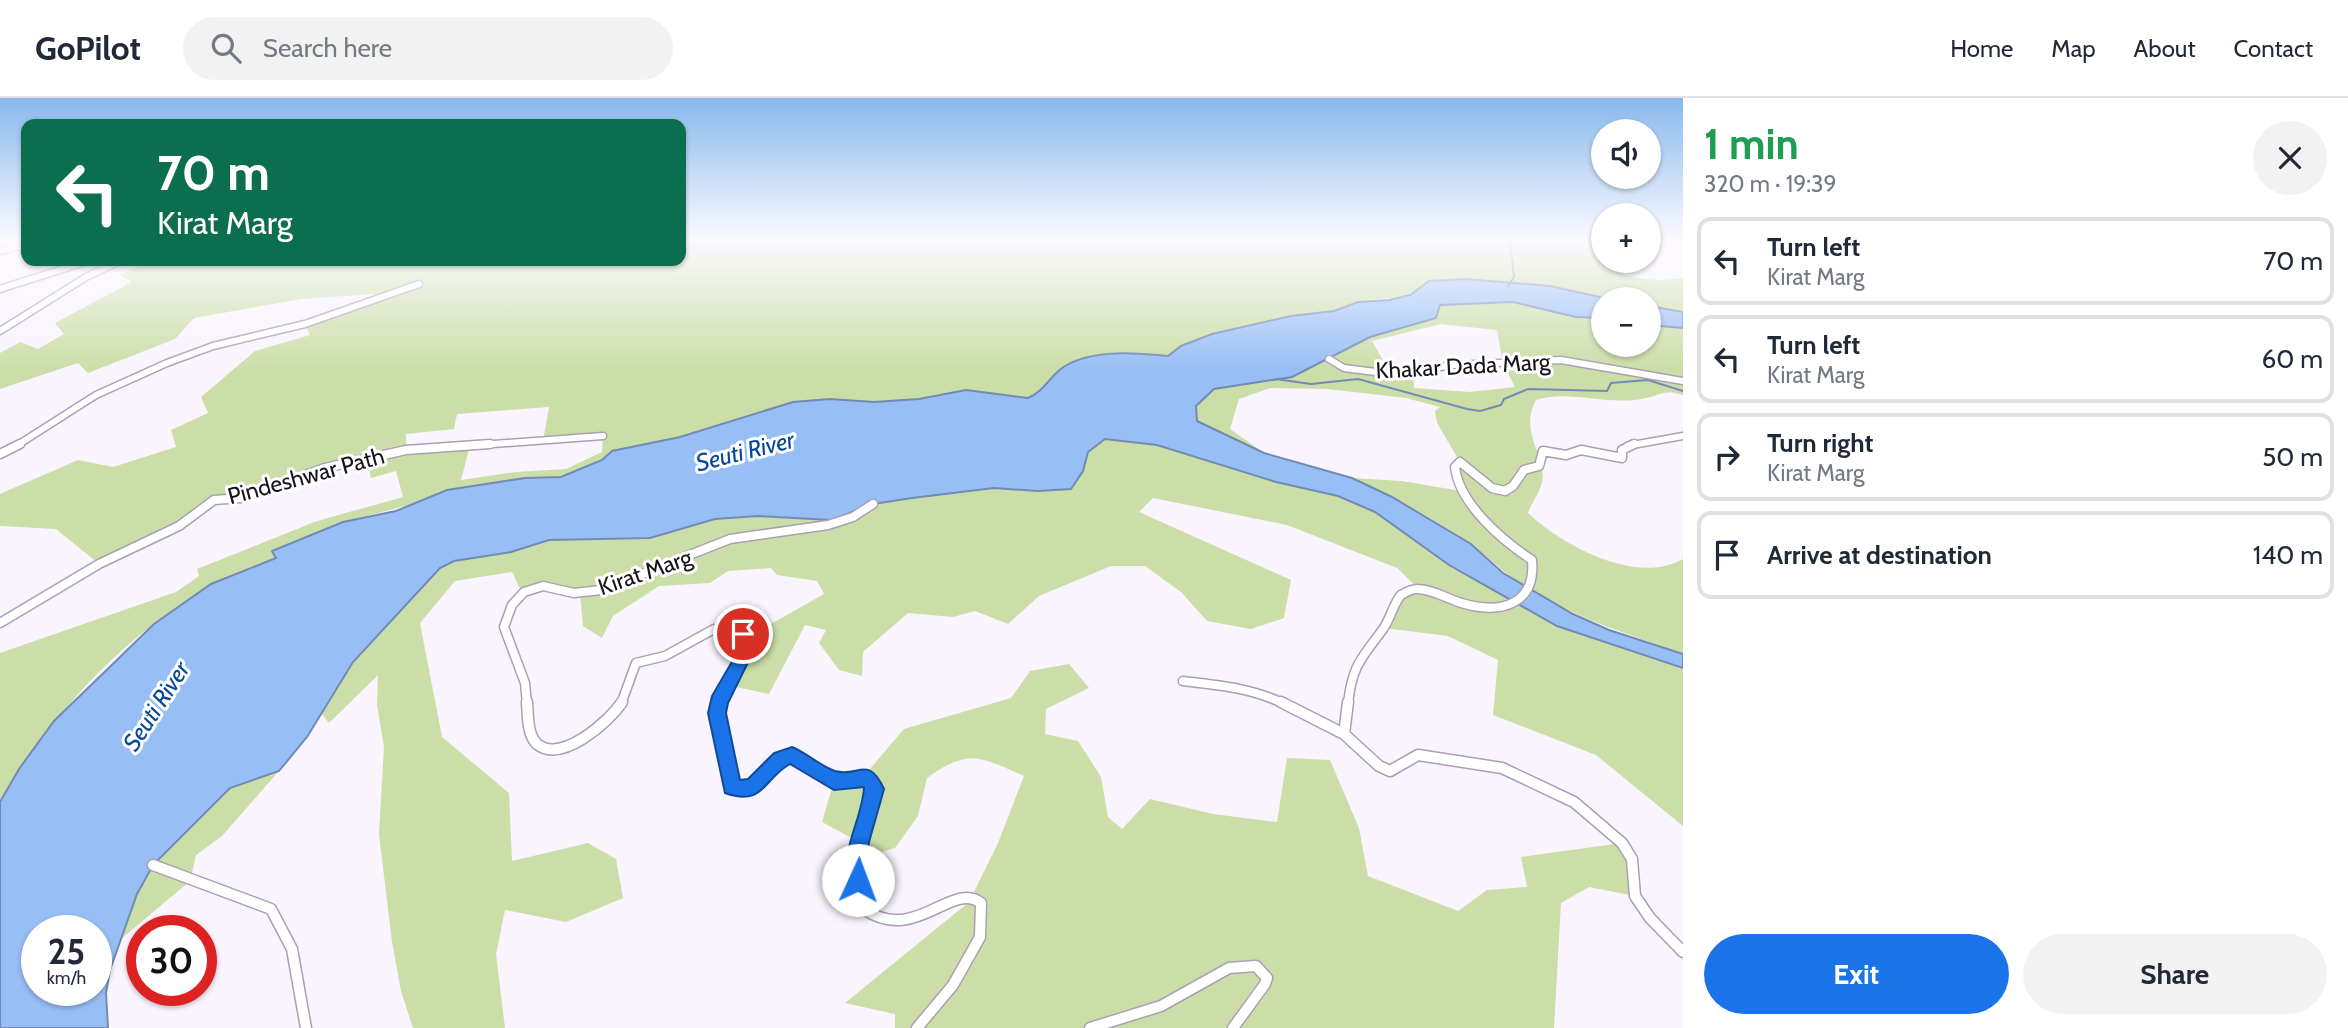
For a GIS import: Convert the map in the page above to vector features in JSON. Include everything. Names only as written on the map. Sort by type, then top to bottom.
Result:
[{"type":"street","points":[[0,289],[18,283]]},
{"type":"street","points":[[0,331],[76,283]]},
{"type":"street","points":[[0,454],[34,437],[96,395],[167,363],[213,346],[305,324],[419,284]]},
{"type":"street","name":"Khakar Dada Marg","points":[[1329,359],[1344,368],[1391,374],[1454,365],[1561,360],[1645,372],[1683,381]]},
{"type":"street","name":"Pindeshwar Path","points":[[0,623],[99,564],[179,526],[214,500],[242,498],[326,468],[406,450],[603,436]]},
{"type":"street","points":[[1344,734],[1350,684],[1364,651],[1384,628],[1399,596],[1418,589],[1475,607],[1500,606],[1513,604],[1526,595],[1535,576],[1532,560],[1503,541],[1473,505],[1456,477],[1455,467],[1460,462],[1478,474],[1492,489],[1504,491],[1512,487],[1524,470],[1539,466],[1539,457],[1544,451],[1566,455],[1581,450],[1622,458],[1622,450],[1628,445],[1683,436]]},
{"type":"street","name":"Kirat Marg","points":[[873,504],[862,514],[842,521],[778,533],[752,533],[683,556],[657,570],[618,584],[580,593],[541,586],[530,589],[512,603],[504,627],[525,683],[530,731],[536,743],[550,750],[572,746],[614,714],[623,700],[636,663],[665,656],[714,629],[748,637],[748,649],[719,702],[717,713],[732,786],[744,790],[755,785],[780,759],[792,755],[834,781],[864,776],[871,781],[875,789],[857,859],[864,909],[886,922],[901,922],[964,896],[972,896],[981,903],[980,937],[953,985],[917,1028]]},
{"type":"street","points":[[1183,681],[1226,686],[1271,697],[1344,734],[1368,753],[1379,766],[1391,771],[1418,755],[1502,768],[1574,802],[1622,843],[1632,859],[1635,896],[1650,918],[1683,952]]},
{"type":"street","points":[[153,865],[271,909],[280,919],[295,966],[306,1028]]},
{"type":"street","points":[[1090,1028],[1161,1006],[1229,968],[1256,966],[1267,978],[1266,986],[1243,1010],[1233,1028]]},
{"type":"green space","points":[[129,283],[1426,283],[1403,296],[1359,301],[1333,311],[1226,330],[1206,336],[1168,356],[1115,354],[1089,357],[1065,366],[1028,398],[966,390],[919,399],[874,402],[830,399],[775,407],[752,417],[680,437],[612,451],[602,460],[561,477],[525,478],[491,484],[343,522],[272,551],[276,558],[191,598],[153,625],[117,655],[83,689],[25,763],[0,802],[0,653],[176,592],[199,576],[197,569],[317,521],[403,497],[396,471],[371,478],[367,459],[242,498],[224,499],[99,564],[56,529],[0,526],[0,494],[78,460],[113,467],[176,447],[171,430],[208,413],[201,397],[255,351],[310,335],[305,324],[379,299],[373,294],[301,299],[194,318],[175,339],[88,373],[78,363],[0,389],[0,353],[20,342],[38,349],[64,334],[55,323]],"holes":[[[549,407],[543,441],[603,437],[602,452],[566,469],[516,472],[461,480],[470,445],[406,449],[406,434],[454,429],[457,414]]]},
{"type":"green space","points":[[1487,283],[1683,283],[1683,312],[1661,308],[1661,287],[1591,287],[1591,295],[1550,286]]},
{"type":"green space","points":[[1460,302],[1513,302],[1576,317],[1591,318],[1591,357],[1661,357],[1661,326],[1683,328],[1683,395],[1668,392],[1619,401],[1563,396],[1536,400],[1530,423],[1543,473],[1541,486],[1528,513],[1580,549],[1622,565],[1644,568],[1664,566],[1683,559],[1683,654],[1606,626],[1549,601],[1522,585],[1454,533],[1352,478],[1402,481],[1467,492],[1456,477],[1460,462],[1437,423],[1435,411],[1440,407],[1406,398],[1327,389],[1270,388],[1239,399],[1230,429],[1264,453],[1197,421],[1196,406],[1214,389],[1292,377],[1370,337],[1436,318],[1440,305]],"holes":[[[1441,324],[1497,330],[1503,364],[1515,387],[1470,392],[1414,388],[1413,373],[1391,374],[1372,341]]]},
{"type":"green space","points":[[1105,439],[1157,445],[1276,482],[1338,496],[1375,512],[1449,565],[1557,626],[1683,668],[1683,826],[1596,755],[1493,715],[1498,660],[1448,636],[1384,628],[1399,596],[1418,588],[1397,568],[1287,525],[1153,498],[1139,512],[1291,580],[1284,618],[1251,629],[1207,621],[1181,592],[1145,566],[1111,566],[1039,596],[1008,624],[975,611],[953,617],[908,613],[863,652],[862,676],[839,670],[819,643],[826,630],[805,625],[769,694],[727,685],[748,637],[824,594],[817,581],[777,575],[771,568],[728,571],[710,583],[659,586],[613,616],[602,638],[583,626],[580,593],[541,586],[522,593],[512,572],[455,581],[420,623],[442,737],[509,793],[512,861],[588,843],[616,859],[623,898],[566,922],[505,910],[496,954],[505,1028],[413,1028],[401,991],[392,942],[379,834],[384,747],[377,705],[378,675],[329,723],[321,713],[353,662],[440,568],[454,561],[511,552],[549,540],[650,538],[715,519],[758,516],[830,520],[873,504],[912,498],[994,488],[1038,491],[1071,489],[1083,471],[1088,452]]},
{"type":"green space","points":[[1069,664],[1089,688],[1046,709],[1045,734],[1078,741],[1101,777],[1108,817],[1122,829],[1150,799],[1213,814],[1277,822],[1287,758],[1330,760],[1359,828],[1368,876],[1458,911],[1487,890],[1527,887],[1521,857],[1622,843],[1632,859],[1635,896],[1589,887],[1561,903],[1554,1028],[895,1028],[895,1014],[845,1003],[969,902],[998,843],[1024,776],[985,760],[964,759],[953,762],[927,778],[918,816],[895,848],[857,859],[859,842],[822,822],[834,781],[864,776],[904,729],[1011,698],[1030,671]]},
{"type":"green space","points":[[279,771],[222,836],[196,855],[190,881],[150,915],[129,915],[153,865],[230,788]]},
{"type":"green space","points":[[126,924],[126,935],[120,940]]},
{"type":"water","name":"Seuti River","points":[[1426,283],[1550,286],[1591,295],[1591,318],[1576,317],[1513,302],[1440,305],[1436,318],[1370,337],[1292,377],[1214,389],[1196,406],[1197,421],[1264,453],[1352,478],[1392,497],[1471,544],[1503,573],[1573,614],[1609,630],[1683,654],[1683,668],[1557,626],[1449,565],[1375,512],[1338,496],[1276,482],[1157,445],[1105,439],[1088,452],[1083,471],[1071,489],[1038,491],[994,488],[873,504],[831,520],[758,516],[715,519],[650,538],[549,540],[511,552],[454,561],[440,568],[353,662],[307,737],[279,771],[230,788],[153,865],[137,894],[130,915],[126,915],[126,925],[112,964],[112,915],[21,915],[21,1006],[107,1006],[108,1028],[0,1028],[0,802],[19,769],[54,721],[154,624],[211,584],[276,558],[272,551],[343,522],[396,511],[447,490],[525,478],[561,477],[602,460],[612,451],[680,437],[793,402],[830,399],[874,402],[919,399],[966,390],[1028,398],[1065,366],[1089,357],[1115,353],[1168,356],[1181,346],[1212,334],[1291,316],[1334,311],[1358,302],[1389,300],[1410,295]]},
{"type":"water","points":[[1661,308],[1683,312],[1683,328],[1661,326]]},
{"type":"waterway","points":[[1276,379],[1311,384],[1358,379],[1480,411],[1501,405],[1504,399],[1528,389],[1607,391],[1611,383],[1648,380],[1683,391]]},
{"type":"route","points":[[743,634],[750,642],[748,649],[719,702],[717,713],[732,786],[737,790],[744,790],[755,785],[780,759],[792,755],[802,758],[834,781],[864,776],[871,781],[875,789],[859,842],[858,880]]}]
